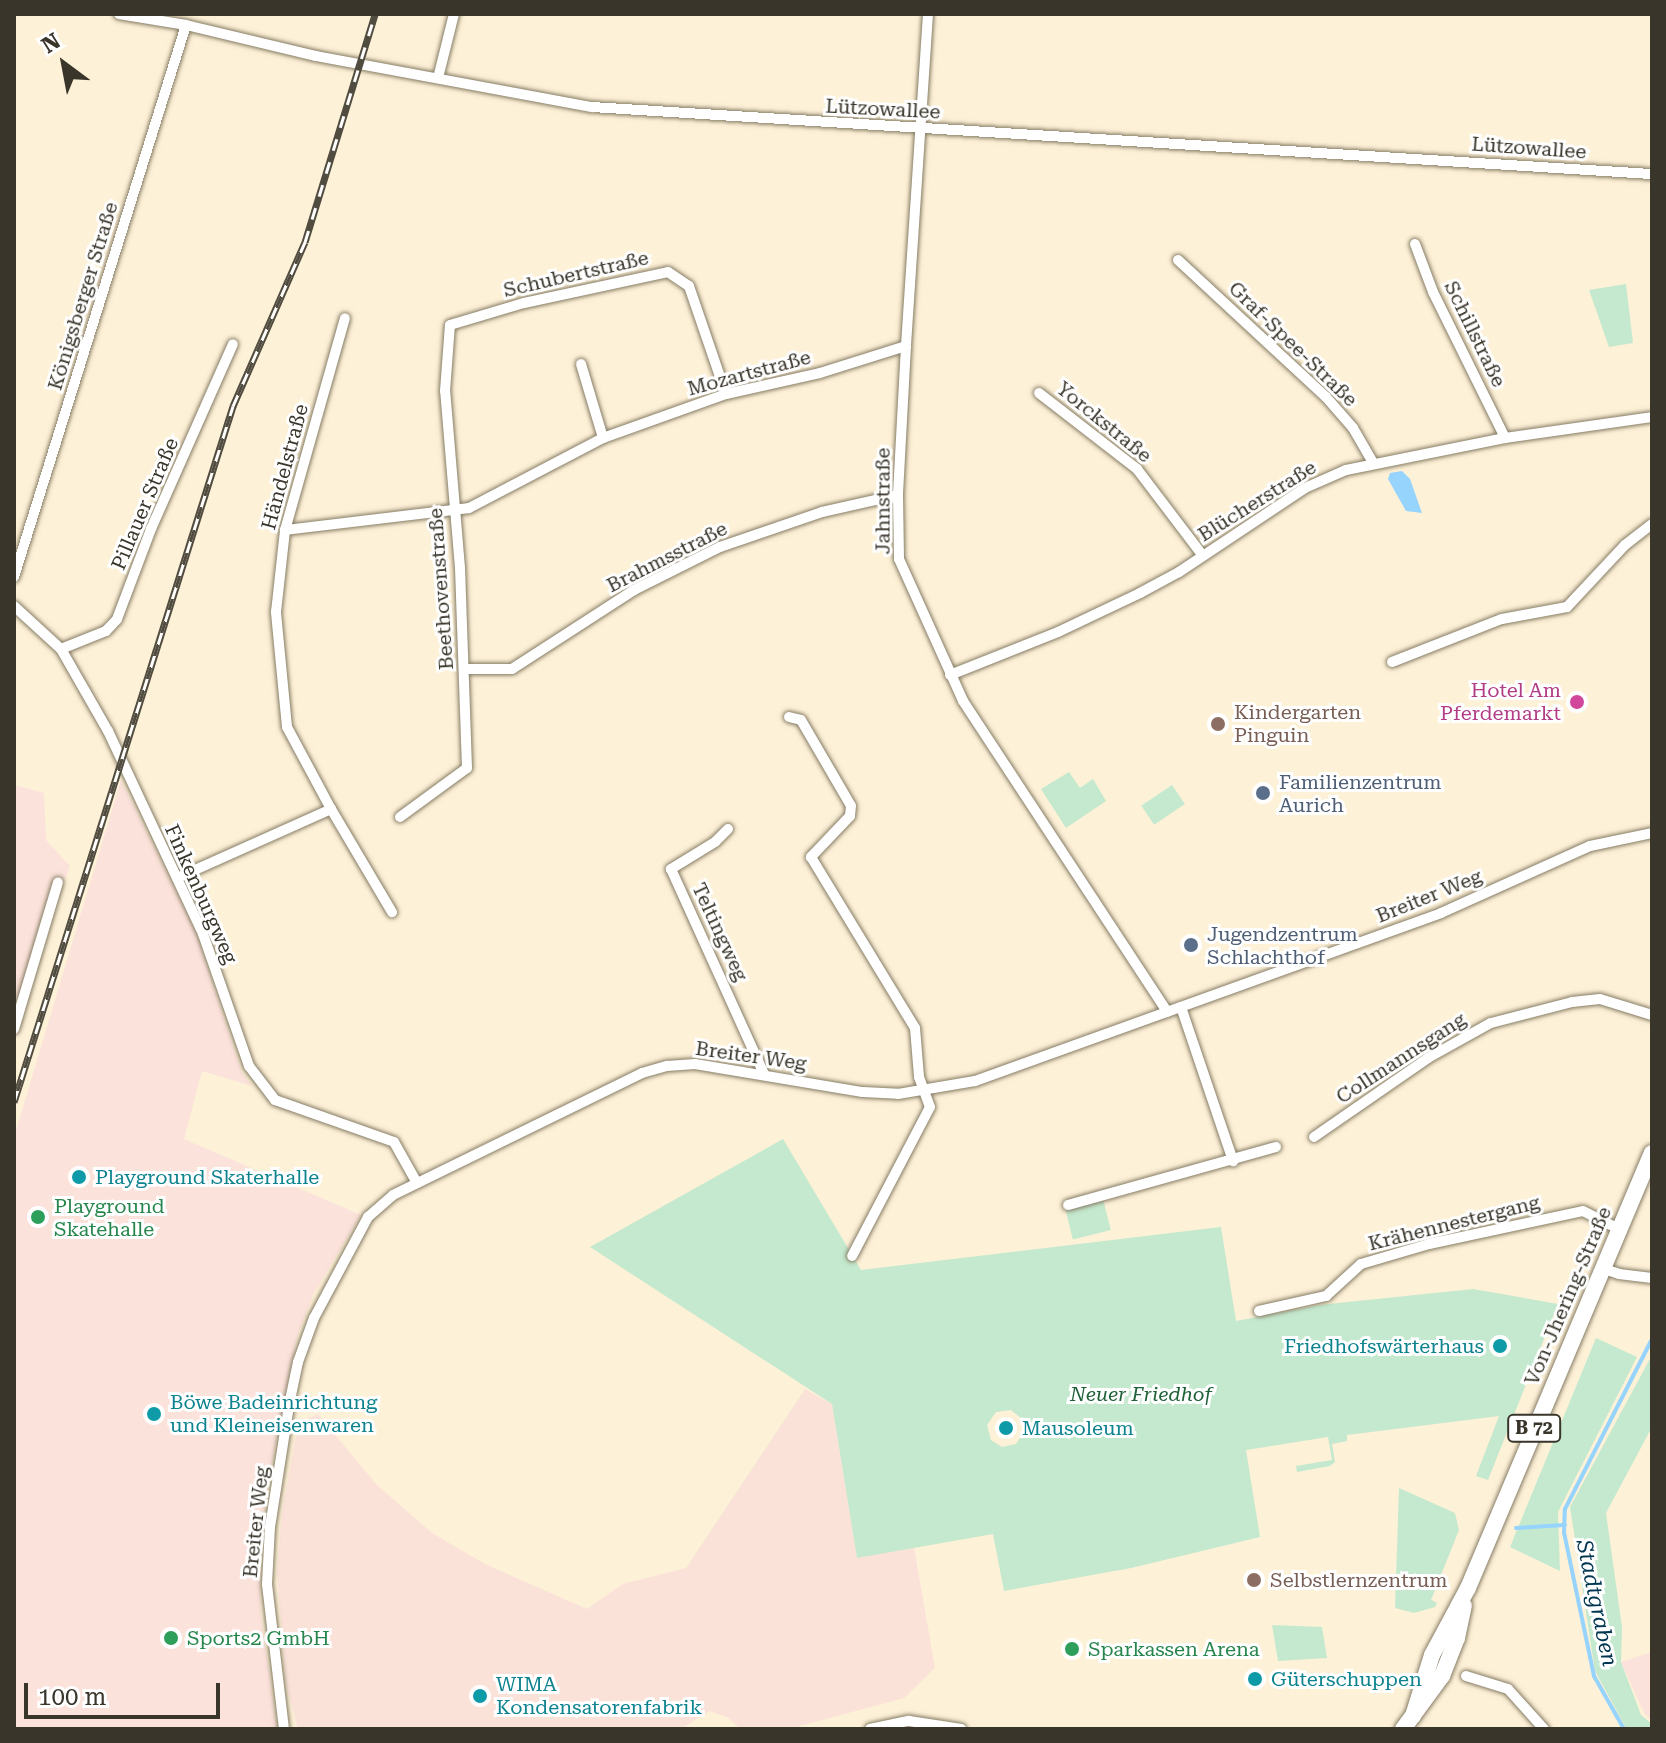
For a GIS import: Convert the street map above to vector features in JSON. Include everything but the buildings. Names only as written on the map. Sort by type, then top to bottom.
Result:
[{"type":"main road","name":"Von-Jhering-Straße","points":[[1408,1722],[1442,1676],[1457,1638],[1468,1588],[1652,1153]]},
{"type":"street","name":"Lützowallee","points":[[119,14],[186,25],[302,53],[592,107],[918,129],[1110,137],[1130,142],[1652,174]]},
{"type":"street","points":[[438,78],[454,14]]},
{"type":"street","name":"Jahnstraße","points":[[928,14],[918,129],[898,495],[899,559],[950,675],[983,734],[1167,1012]]},
{"type":"street","name":"Königsberger Straße","points":[[14,577],[186,25]]},
{"type":"street","name":"Schillstraße","points":[[1415,244],[1433,292],[1505,438]]},
{"type":"street","name":"Graf-Spee-Straße","points":[[1178,260],[1326,397],[1347,420],[1373,462]]},
{"type":"street","name":"Schubertstraße","points":[[450,325],[524,303],[668,272],[689,286],[726,394]]},
{"type":"street","name":"Händelstraße","points":[[345,318],[285,530],[276,612],[287,727],[392,912]]},
{"type":"street","name":"Beethovenstraße","points":[[400,817],[467,768],[464,669],[444,366],[450,325]]},
{"type":"street","name":"Pillauer Straße","points":[[61,649],[106,631],[117,619],[151,529],[233,344]]},
{"type":"street","name":"Mozartstraße","points":[[285,530],[469,508],[603,438],[726,394],[820,373],[906,346]]},
{"type":"street","points":[[581,364],[603,438]]},
{"type":"street","name":"Yorckstraße","points":[[1039,393],[1137,469],[1203,556]]},
{"type":"street","name":"Blücherstraße","points":[[950,675],[1058,632],[1140,593],[1203,556],[1305,488],[1373,462],[1505,438],[1652,417]]},
{"type":"street","name":"Brahmsstraße","points":[[464,669],[512,669],[634,590],[720,547],[822,512],[898,495]]},
{"type":"street","points":[[1392,662],[1502,619],[1567,607],[1625,545],[1652,524]]},
{"type":"street","name":"Finkenburgweg","points":[[14,606],[61,649],[108,731],[203,934],[249,1066],[275,1100],[369,1130],[394,1142],[417,1183]]},
{"type":"street","points":[[789,717],[801,720],[851,806],[850,816],[811,857],[915,1028],[919,1077],[930,1107],[852,1256]]},
{"type":"street","points":[[177,878],[331,809]]},
{"type":"street","name":"Teltingweg","points":[[728,829],[715,842],[671,869],[764,1074]]},
{"type":"street","name":"Breiter Weg","points":[[284,1729],[267,1584],[270,1527],[298,1362],[314,1318],[368,1217],[393,1195],[642,1073],[695,1064],[863,1092],[926,1092],[975,1081],[1441,913],[1590,846],[1652,833]]},
{"type":"street","points":[[14,1029],[58,882]]},
{"type":"street","name":"Collmannsgang","points":[[1314,1137],[1428,1058],[1491,1023],[1572,1002],[1600,999],[1652,1015]]},
{"type":"street","points":[[1181,1007],[1233,1161]]},
{"type":"street","points":[[1068,1205],[1276,1147]]},
{"type":"street","name":"Krähennestergang","points":[[1259,1311],[1326,1296],[1361,1264],[1429,1244],[1583,1211],[1619,1229]]},
{"type":"street","points":[[1601,1268],[1619,1274],[1652,1278]]},
{"type":"street","points":[[1466,1676],[1508,1689],[1544,1729]]},
{"type":"street","points":[[870,1729],[909,1721],[961,1729]]},
{"type":"shaded area","points":[[121,780],[196,932],[242,1073],[252,1086],[202,1071],[184,1139],[361,1215],[314,1293],[298,1334],[272,1462],[261,1533],[260,1607],[277,1729],[14,1729],[14,1137]]},
{"type":"shaded area","points":[[14,785],[44,793],[46,840],[70,866],[14,1023]]},
{"type":"shaded area","points":[[805,1389],[832,1404],[857,1557],[914,1548],[935,1668],[904,1698],[789,1729],[740,1729],[729,1718],[709,1711],[681,1729],[298,1729],[286,1684],[277,1572],[282,1514],[298,1423],[318,1414],[376,1484],[432,1533],[485,1564],[587,1609],[623,1584],[686,1568]]},
{"type":"shaded area","points":[[1652,1652],[1652,1721],[1644,1713],[1621,1662]]},
{"type":"green space","points":[[1626,284],[1633,343],[1609,347],[1589,290]]},
{"type":"green space","points":[[1069,772],[1080,788],[1093,779],[1106,801],[1066,828],[1041,789]]},
{"type":"green space","points":[[1172,785],[1185,804],[1154,825],[1141,806]]},
{"type":"green space","name":"Neuer Friedhof","points":[[783,1139],[861,1270],[1221,1227],[1236,1321],[1319,1305],[1473,1289],[1558,1304],[1488,1480],[1476,1476],[1499,1416],[1347,1435],[1347,1441],[1332,1444],[1335,1462],[1330,1466],[1297,1472],[1296,1466],[1332,1460],[1328,1437],[1246,1450],[1260,1537],[1131,1568],[1004,1591],[993,1534],[857,1558],[832,1404],[590,1247]],"holes":[[[1011,1410],[1022,1419],[1024,1431],[1016,1444],[1002,1447],[991,1440],[987,1425],[996,1412]]]},
{"type":"green space","points":[[1103,1199],[1111,1230],[1073,1239],[1065,1208]]},
{"type":"green space","points":[[1596,1338],[1637,1357],[1558,1512],[1560,1571],[1510,1547]]},
{"type":"green space","points":[[1652,1355],[1652,1427],[1606,1513],[1622,1627],[1621,1662],[1641,1715],[1652,1724],[1652,1729],[1622,1729],[1625,1726],[1595,1671],[1570,1507]]},
{"type":"green space","points":[[1399,1488],[1455,1513],[1459,1530],[1431,1600],[1437,1603],[1435,1607],[1414,1613],[1395,1608]]},
{"type":"green space","points":[[1272,1625],[1322,1627],[1327,1658],[1278,1661]]},
{"type":"water","points":[[1402,471],[1410,479],[1422,513],[1406,511],[1388,479],[1390,473]]},
{"type":"waterway","name":"Stadtgraben","points":[[1624,1729],[1594,1676],[1564,1533],[1565,1509],[1652,1339]]},
{"type":"waterway","name":"Stadtgraben","points":[[1516,1528],[1565,1525]]},
{"type":"railway","points":[[14,1102],[233,406],[305,242],[375,14]]},
{"type":"place","name":"Hotel Am Pferdemarkt","points":[[1577,702]]},
{"type":"place","name":"Kindergarten Pinguin","points":[[1218,724]]},
{"type":"place","name":"Familienzentrum Aurich","points":[[1263,793]]},
{"type":"place","name":"Jugendzentrum Schlachthof","points":[[1191,945]]},
{"type":"place","name":"Playground Skaterhalle","points":[[79,1177]]},
{"type":"place","name":"Playground Skatehalle","points":[[38,1217]]},
{"type":"place","name":"Friedhofswärterhaus","points":[[1500,1346]]},
{"type":"place","name":"Böwe Badeinrichtung und Kleineisenwaren","points":[[154,1414]]},
{"type":"place","name":"Mausoleum","points":[[1006,1428]]},
{"type":"place","name":"Selbstlernzentrum","points":[[1254,1580]]},
{"type":"place","name":"Sports2 GmbH","points":[[171,1638]]},
{"type":"place","name":"Sparkassen Arena","points":[[1072,1649]]},
{"type":"place","name":"Güterschuppen","points":[[1255,1679]]},
{"type":"place","name":"WIMA Kondensatorenfabrik","points":[[480,1696]]}]
